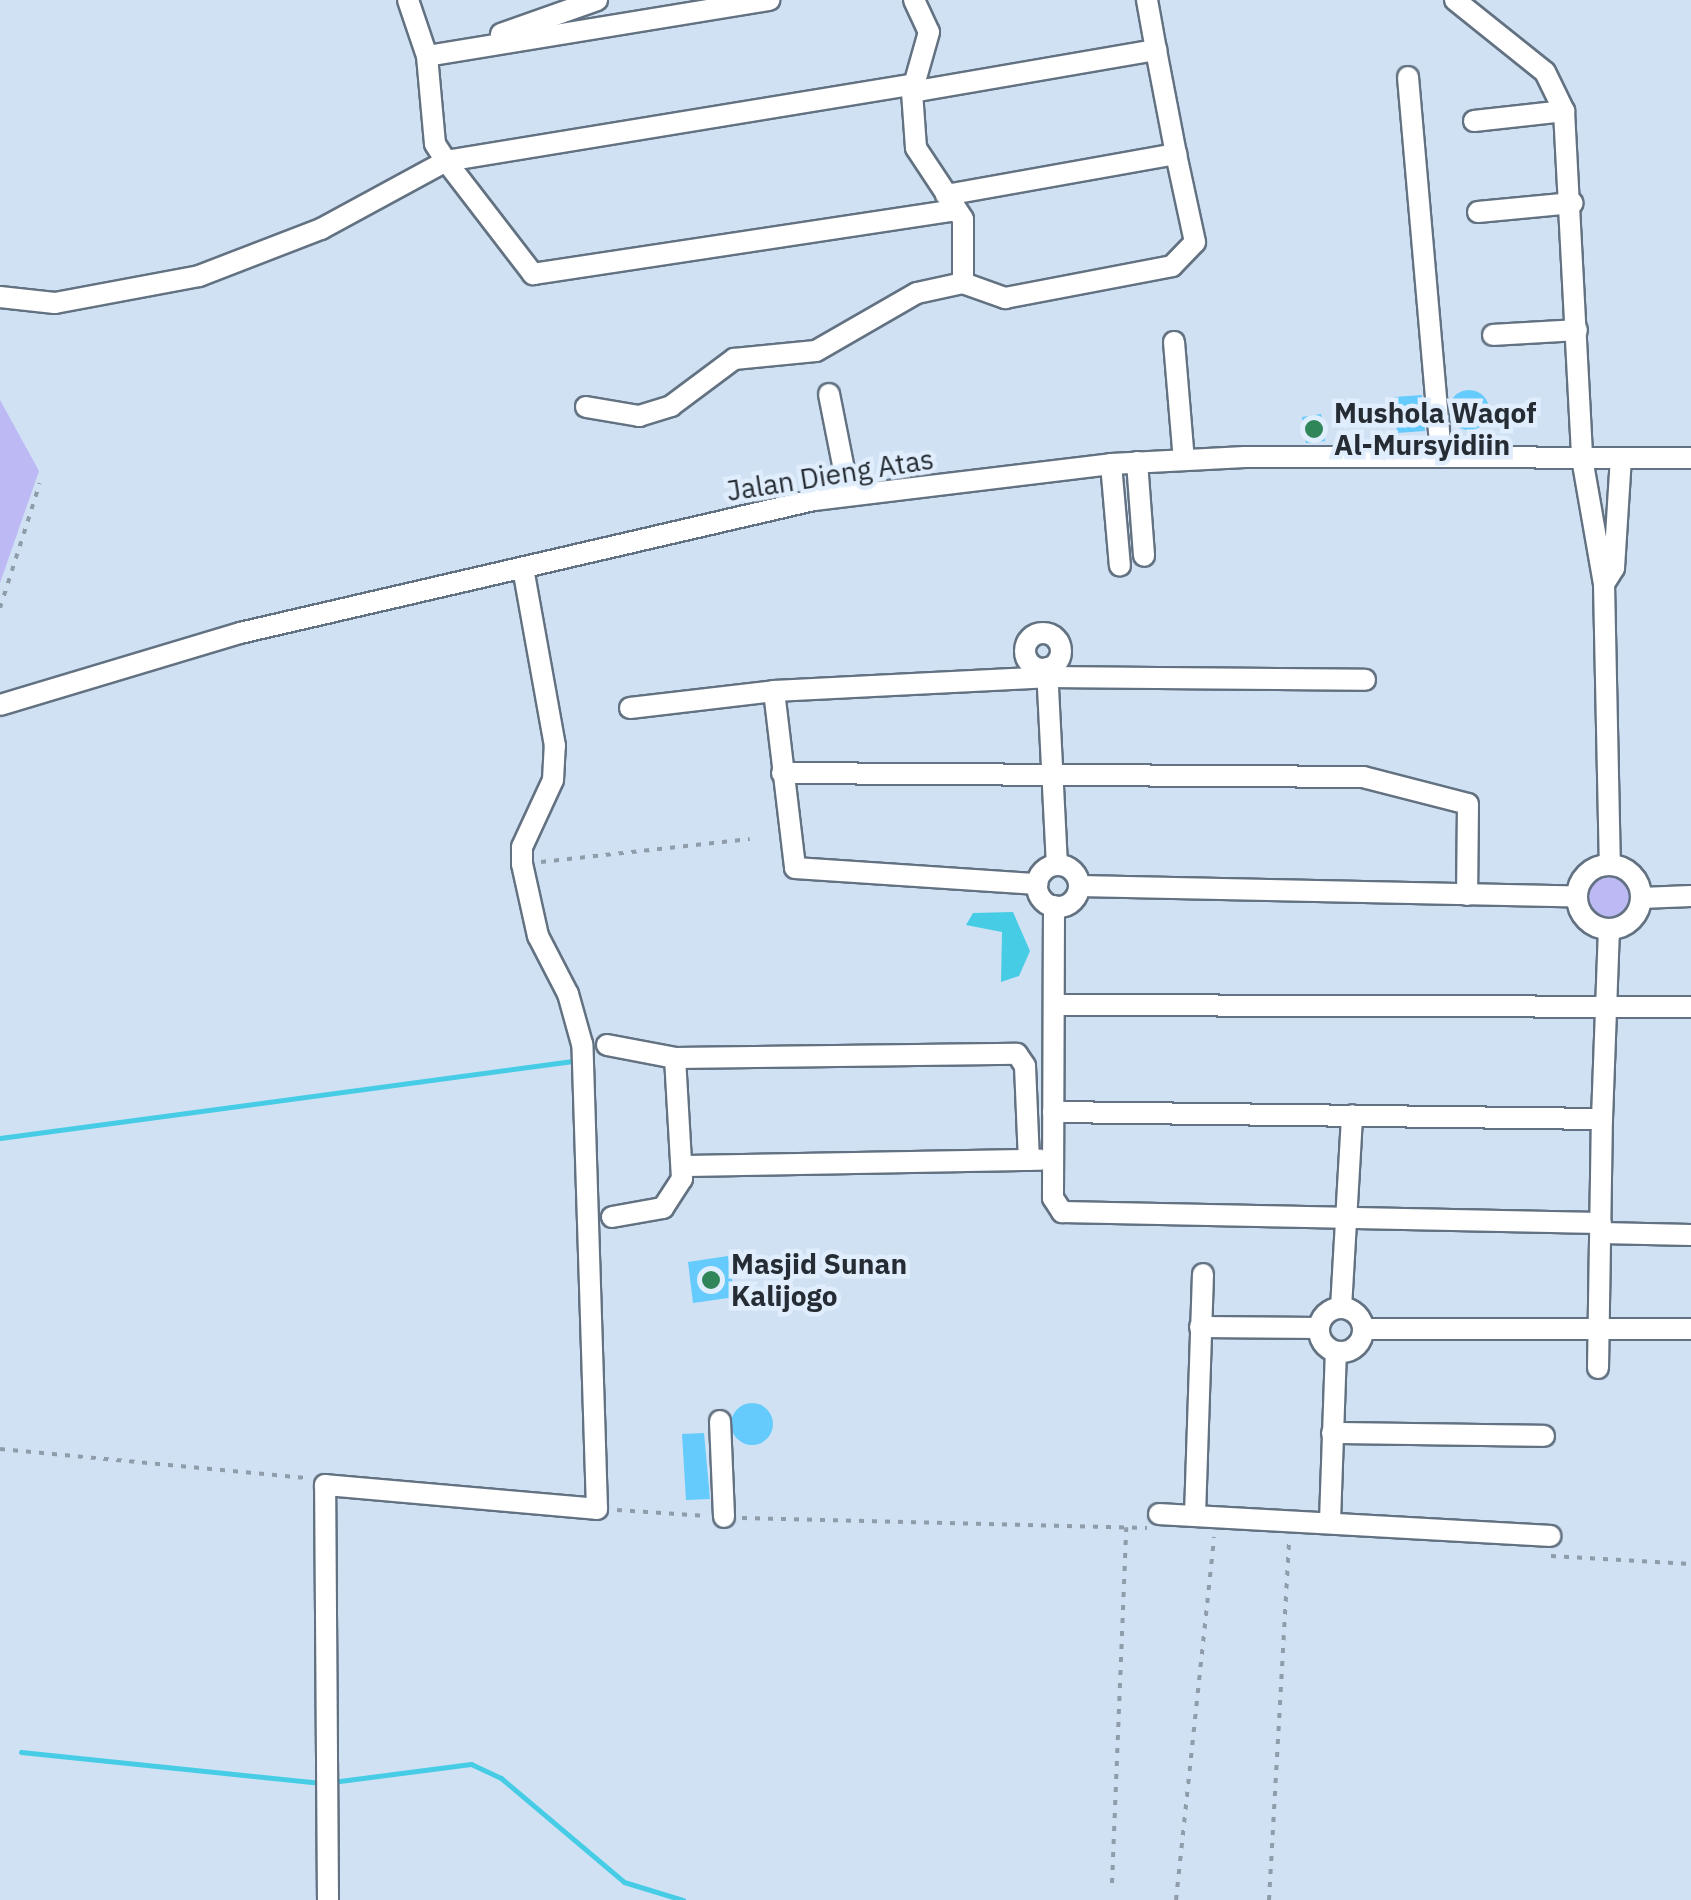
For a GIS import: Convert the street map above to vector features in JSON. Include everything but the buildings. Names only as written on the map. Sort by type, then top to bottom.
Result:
[{"type":"street","points":[[408,0],[427,56],[435,144],[533,274],[951,202],[1176,154]]},
{"type":"street","points":[[452,52],[597,0]]},
{"type":"street","points":[[427,56],[768,0]]},
{"type":"street","points":[[914,0],[929,32],[914,88],[916,148],[966,233],[963,283]]},
{"type":"street","points":[[586,407],[639,416],[670,406],[734,359],[816,350],[917,293],[963,283],[1005,298],[1187,257],[1194,242],[1147,0]]},
{"type":"street","points":[[1455,0],[1545,72],[1564,112],[1573,203],[1582,458],[1604,584],[1610,865]]},
{"type":"street","points":[[0,297],[55,303],[198,276],[321,229],[446,161],[1156,50]]},
{"type":"street","points":[[1408,77],[1441,456]]},
{"type":"street","points":[[1474,122],[1564,112]]},
{"type":"street","points":[[1478,212],[1573,203]]},
{"type":"street","points":[[1493,334],[1577,330]]},
{"type":"street","points":[[1174,342],[1184,460]]},
{"type":"street","points":[[829,394],[849,495]]},
{"type":"street","name":"Jalan Dieng Atas","points":[[0,705],[156,654],[849,495],[1137,462],[1441,456],[1691,458]]},
{"type":"street","points":[[1604,584],[1614,568],[1622,458]]},
{"type":"street","points":[[1137,462],[1144,556]]},
{"type":"street","points":[[1110,464],[1120,566]]},
{"type":"street","points":[[1588,509],[1620,507]]},
{"type":"street","points":[[328,1900],[331,1783],[325,1485],[598,1509],[582,1044],[568,994],[538,936],[522,864],[522,846],[552,780],[555,746],[523,569]]},
{"type":"street","points":[[774,691],[790,857],[804,874],[1038,884],[1057,865],[1047,673]]},
{"type":"street","points":[[630,708],[774,691],[1047,673],[1365,680]]},
{"type":"street","points":[[782,773],[1051,771],[1362,777],[1464,799],[1467,895]]},
{"type":"street","points":[[1054,906],[1068,904],[1079,886],[1075,873],[1057,865]]},
{"type":"street","points":[[1610,865],[1632,875],[1641,898],[1632,920],[1610,929],[1588,922],[1577,896],[1587,873],[1610,865]]},
{"type":"street","points":[[1038,884],[1054,906],[1053,1198],[1070,1214],[1346,1216],[1691,1236]]},
{"type":"street","points":[[1079,886],[1577,896]]},
{"type":"street","points":[[1641,898],[1691,896]]},
{"type":"street","points":[[1598,1368],[1610,929]]},
{"type":"street","points":[[1054,1005],[1691,1007]]},
{"type":"street","points":[[608,1045],[675,1058],[1017,1054],[1025,1066],[1029,1160]]},
{"type":"street","points":[[612,1217],[663,1208],[683,1166],[675,1058]]},
{"type":"street","points":[[1053,1112],[1602,1120]]},
{"type":"street","points":[[1200,1327],[1319,1328],[1341,1308],[1352,1115]]},
{"type":"street","points":[[683,1166],[1052,1160]]},
{"type":"street","points":[[1195,1523],[1202,1274]]},
{"type":"street","points":[[1341,1308],[1364,1329],[1691,1329]]},
{"type":"street","points":[[1319,1328],[1336,1352],[1330,1520]]},
{"type":"street","points":[[1336,1352],[1355,1348],[1364,1329]]},
{"type":"street","points":[[720,1421],[724,1517]]},
{"type":"street","points":[[1332,1433],[1544,1436]]},
{"type":"street","points":[[1158,1521],[1330,1520],[1550,1536]]},
{"type":"path","points":[[0,608],[40,484]]},
{"type":"path","points":[[522,864],[750,839]]},
{"type":"path","points":[[0,1450],[137,1468],[276,1472],[325,1485]]},
{"type":"path","points":[[598,1509],[724,1517],[1126,1527],[1158,1521]]},
{"type":"path","points":[[1195,1523],[1215,1533],[1234,1534]]},
{"type":"path","points":[[1112,1883],[1126,1527]]},
{"type":"path","points":[[1176,1900],[1215,1533]]},
{"type":"path","points":[[1271,1536],[1308,1539]]},
{"type":"path","points":[[1268,1900],[1289,1538]]},
{"type":"path","points":[[1532,1555],[1691,1564]]},
{"type":"shaded area","points":[[0,400],[39,471],[0,583]]},
{"type":"shaded area","points":[[1608,875],[1624,881],[1630,897],[1624,913],[1608,919],[1592,913],[1586,897],[1592,881]]},
{"type":"shaded area","points":[[1013,912],[1030,951],[1019,976],[1001,982],[1002,932],[966,925],[973,913]]},
{"type":"waterway","points":[[0,1138],[573,1061]]},
{"type":"waterway","points":[[21,1752],[321,1783]]},
{"type":"waterway","points":[[332,1782],[471,1764],[501,1778],[624,1882],[683,1900]]},
{"type":"place","name":"Mushola Waqof Al-Mursyidiin","points":[[1314,429]]},
{"type":"place","name":"Masjid Sunan Kalijogo","points":[[711,1280]]}]
